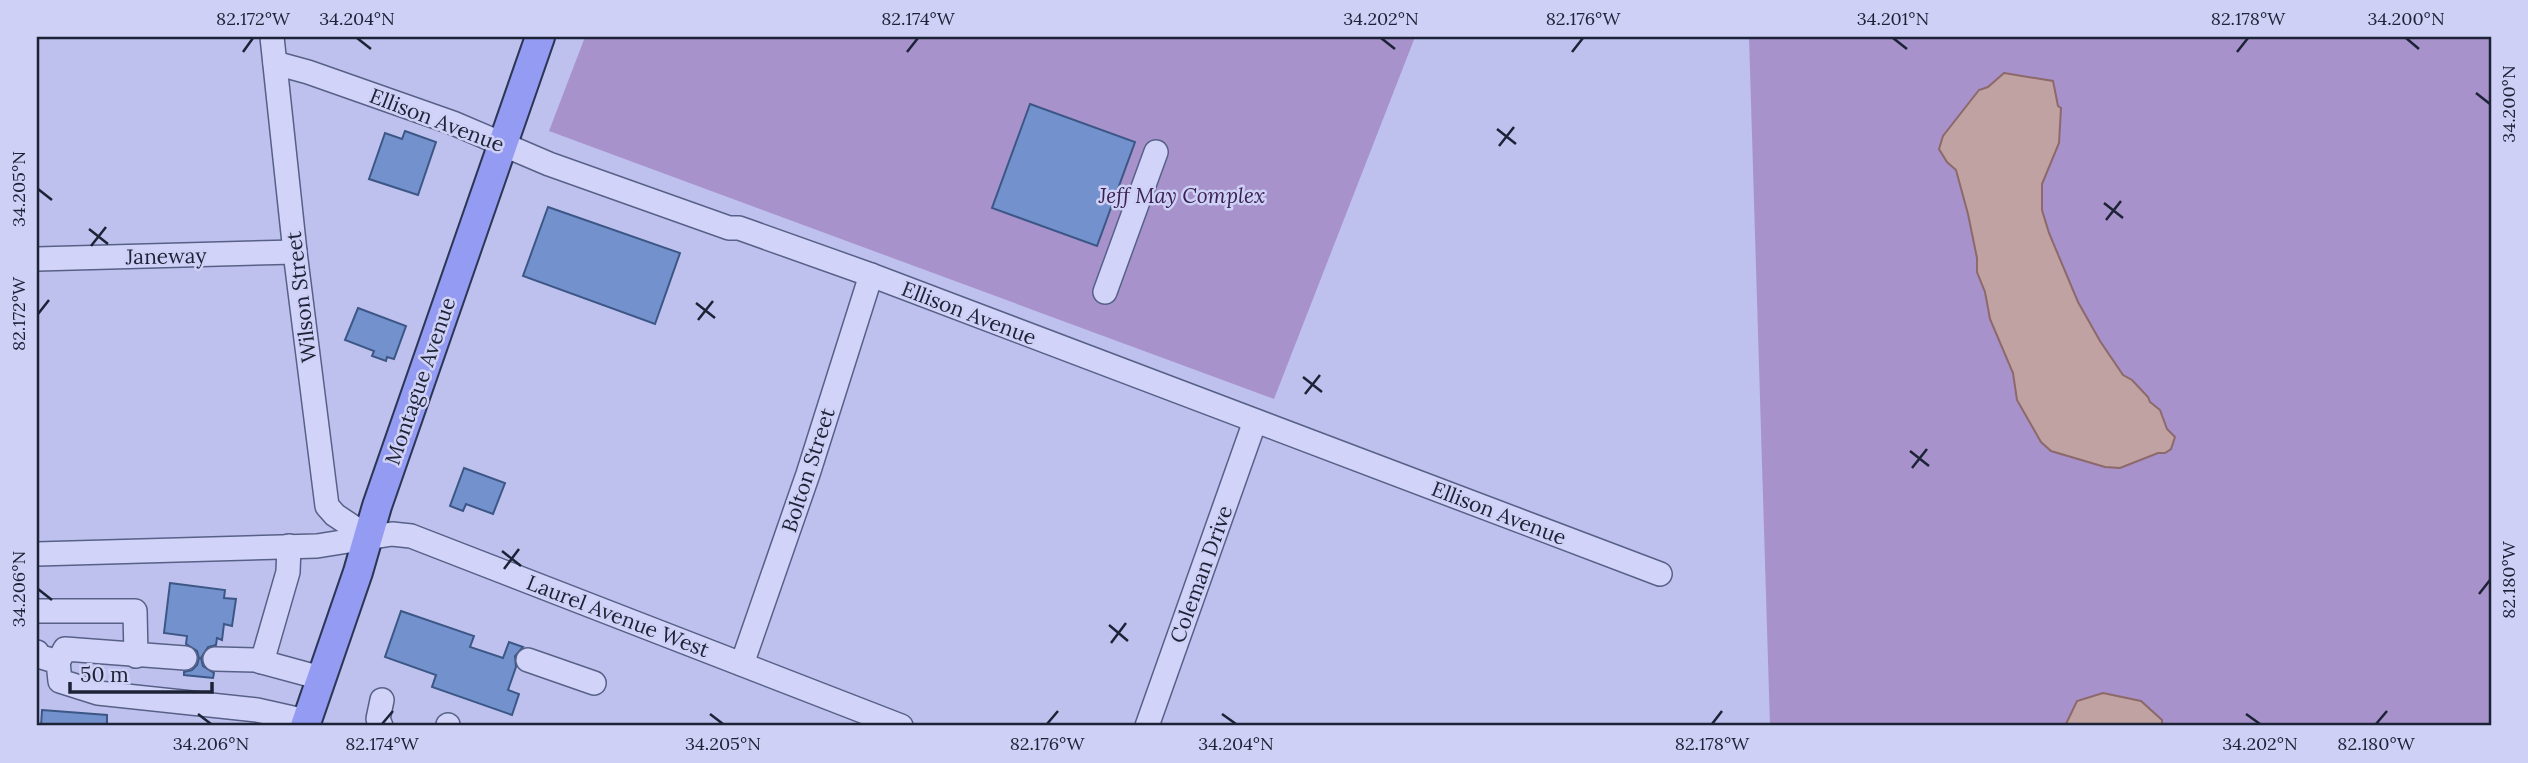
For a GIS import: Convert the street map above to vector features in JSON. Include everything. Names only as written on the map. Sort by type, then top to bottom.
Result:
[{"type":"main road","name":"Montague Avenue","points":[[305,723],[540,37]]},
{"type":"street","name":"Wilson Street","points":[[272,37],[295,252],[327,506],[368,537]]},
{"type":"street","name":"Ellison Avenue","points":[[275,63],[427,114],[606,186],[729,228],[739,228],[871,275],[1660,573]]},
{"type":"street","points":[[1105,292],[1156,152]]},
{"type":"street","name":"Janeway","points":[[37,259],[295,252]]},
{"type":"street","name":"Bolton Street","points":[[743,664],[808,474],[871,275]]},
{"type":"street","name":"Coleman Drive","points":[[1147,726],[1255,421]]},
{"type":"street","name":"Laurel Avenue West","points":[[37,554],[317,546],[392,534],[411,537],[743,664],[888,724]]},
{"type":"street","points":[[262,662],[288,572],[289,546]]},
{"type":"street","points":[[37,611],[135,611],[136,656]]},
{"type":"street","points":[[185,658],[65,649],[47,657],[60,681],[98,693],[257,710],[305,723]]},
{"type":"street","points":[[215,659],[262,662],[321,678]]},
{"type":"street","points":[[527,660],[594,683]]},
{"type":"street","points":[[381,726],[378,719],[382,701]]},
{"type":"green space","name":"Jeff May Complex","points":[[585,37],[1415,37],[1274,399],[549,131]]},
{"type":"green space","points":[[1749,37],[2491,37],[2491,726],[1770,726]]},
{"type":"shaded area","points":[[2004,73],[2053,81],[2058,106],[2061,108],[2059,143],[2042,184],[2042,210],[2078,302],[2100,341],[2123,375],[2132,380],[2160,410],[2167,429],[2175,437],[2171,449],[2165,453],[2158,453],[2120,468],[2105,467],[2051,451],[2041,442],[2017,400],[2013,373],[1990,319],[1985,292],[1977,272],[1977,258],[1968,214],[1956,170],[1939,149],[1943,136],[1979,90],[1988,87]]},
{"type":"shaded area","points":[[2103,693],[2141,701],[2162,720],[2162,726],[2065,726],[2077,701]]},
{"type":"building","points":[[1030,104],[1135,142],[1097,246],[992,208]]},
{"type":"building","points":[[405,131],[436,142],[418,195],[369,179],[385,133],[402,139]]},
{"type":"building","points":[[548,207],[680,253],[655,324],[523,276]]},
{"type":"building","points":[[358,308],[406,326],[394,359],[387,357],[386,361],[372,356],[374,351],[345,340]]},
{"type":"building","points":[[464,468],[505,483],[493,514],[466,504],[463,511],[450,506]]},
{"type":"building","points":[[170,583],[225,590],[224,598],[236,599],[232,626],[224,624],[222,640],[217,638],[216,645],[208,647],[201,658],[203,666],[214,673],[213,678],[184,675],[184,672],[197,665],[197,651],[186,644],[187,636],[164,633]]},
{"type":"building","points":[[401,611],[474,636],[470,647],[503,658],[509,642],[523,647],[515,656],[516,667],[508,690],[519,694],[512,715],[432,687],[436,675],[385,657]]},
{"type":"building","points":[[42,710],[107,715],[107,726],[41,726]]}]
